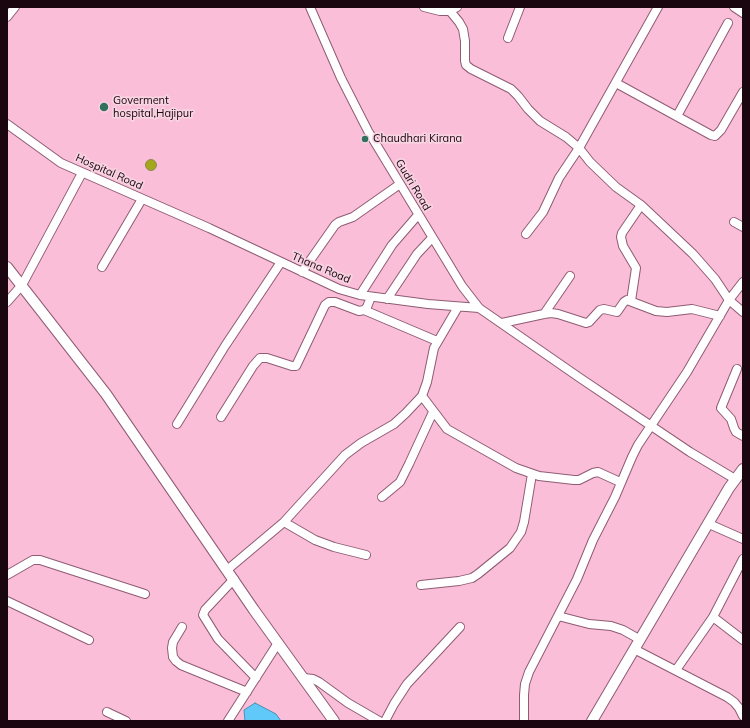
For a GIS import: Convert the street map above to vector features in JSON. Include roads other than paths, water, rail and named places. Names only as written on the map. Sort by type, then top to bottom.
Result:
[{"type":"main road","points":[[7,267],[106,394],[227,570],[334,721]]},
{"type":"main road","points":[[592,721],[639,639],[735,479],[743,469]]},
{"type":"street","points":[[7,17],[15,7]]},
{"type":"street","name":"Gudri Road","points":[[310,7],[344,84],[368,131],[462,286],[479,308]]},
{"type":"street","points":[[424,7],[440,11],[453,9],[463,28],[466,65],[470,69],[511,89],[540,121],[566,137],[579,148],[590,162],[616,187],[641,205],[694,254],[715,279],[729,300],[743,312]]},
{"type":"street","points":[[508,38],[520,7]]},
{"type":"street","points":[[526,234],[538,219],[559,178],[579,148],[658,7]]},
{"type":"street","points":[[734,7],[743,13]]},
{"type":"street","points":[[677,116],[728,22]]},
{"type":"street","points":[[616,83],[715,136],[721,130],[743,92]]},
{"type":"street","name":"Hospital Road","points":[[7,124],[51,156],[82,173],[209,228]]},
{"type":"street","points":[[7,302],[22,285],[82,173]]},
{"type":"street","points":[[302,272],[335,225],[353,217],[400,184]]},
{"type":"street","points":[[102,267],[142,199]]},
{"type":"street","points":[[631,301],[636,268],[623,246],[621,237],[622,233],[641,205]]},
{"type":"street","points":[[360,295],[392,245],[418,215]]},
{"type":"street","points":[[734,222],[743,227]]},
{"type":"street","name":"Thana Road","points":[[209,228],[338,289],[371,297],[479,308]]},
{"type":"street","points":[[387,299],[417,254],[432,238]]},
{"type":"street","points":[[177,424],[225,346],[281,262]]},
{"type":"street","points":[[544,314],[570,276]]},
{"type":"street","points":[[524,721],[525,684],[529,672],[576,579],[632,457],[687,372],[729,300],[743,282]]},
{"type":"street","points":[[364,310],[367,307],[371,297]]},
{"type":"street","points":[[502,323],[544,314],[558,314],[586,323],[589,322],[600,310],[604,309],[616,312],[627,300],[656,312],[667,312],[692,308],[720,316]]},
{"type":"street","points":[[221,417],[253,366],[260,358],[267,358],[296,366],[300,361],[325,305],[329,302],[335,302],[359,311],[364,310],[437,341]]},
{"type":"street","points":[[227,570],[284,522],[345,455],[361,443],[394,424],[422,396],[437,341],[458,307]]},
{"type":"street","points":[[479,308],[690,452],[735,479]]},
{"type":"street","points":[[737,369],[721,408],[731,419],[736,432],[743,436]]},
{"type":"street","points":[[422,396],[447,429],[516,468],[532,474],[579,480],[598,472],[620,482]]},
{"type":"street","points":[[382,497],[400,482],[433,412]]},
{"type":"street","points":[[421,585],[459,581],[472,578],[510,548],[521,532],[524,522],[532,474]]},
{"type":"street","points":[[284,522],[315,540],[334,547],[366,555]]},
{"type":"street","points":[[709,524],[743,539]]},
{"type":"street","points":[[7,575],[32,560],[40,560],[145,594]]},
{"type":"street","points":[[676,670],[713,617],[743,560]]},
{"type":"street","points":[[234,580],[204,610],[203,616],[218,639],[256,678]]},
{"type":"street","points":[[7,601],[89,640]]},
{"type":"street","points":[[558,616],[589,624],[611,626],[639,639]]},
{"type":"street","points":[[713,617],[743,640]]},
{"type":"street","points":[[182,627],[173,642],[173,657],[176,661],[247,692]]},
{"type":"street","points":[[385,721],[401,692],[410,680],[460,627]]},
{"type":"street","points":[[228,721],[278,643]]},
{"type":"street","points":[[634,649],[734,702],[740,708],[743,716]]},
{"type":"street","points":[[304,678],[313,679],[319,682],[348,703],[379,721]]},
{"type":"street","points":[[107,712],[126,721]]},
{"type":"water","points":[[255,703],[276,714],[281,721],[245,721],[244,710]]},
{"type":"place","name":"Goverment hospital,Hajipur","points":[[104,107]]},
{"type":"place","name":"Chaudhari Kirana","points":[[365,139]]}]
